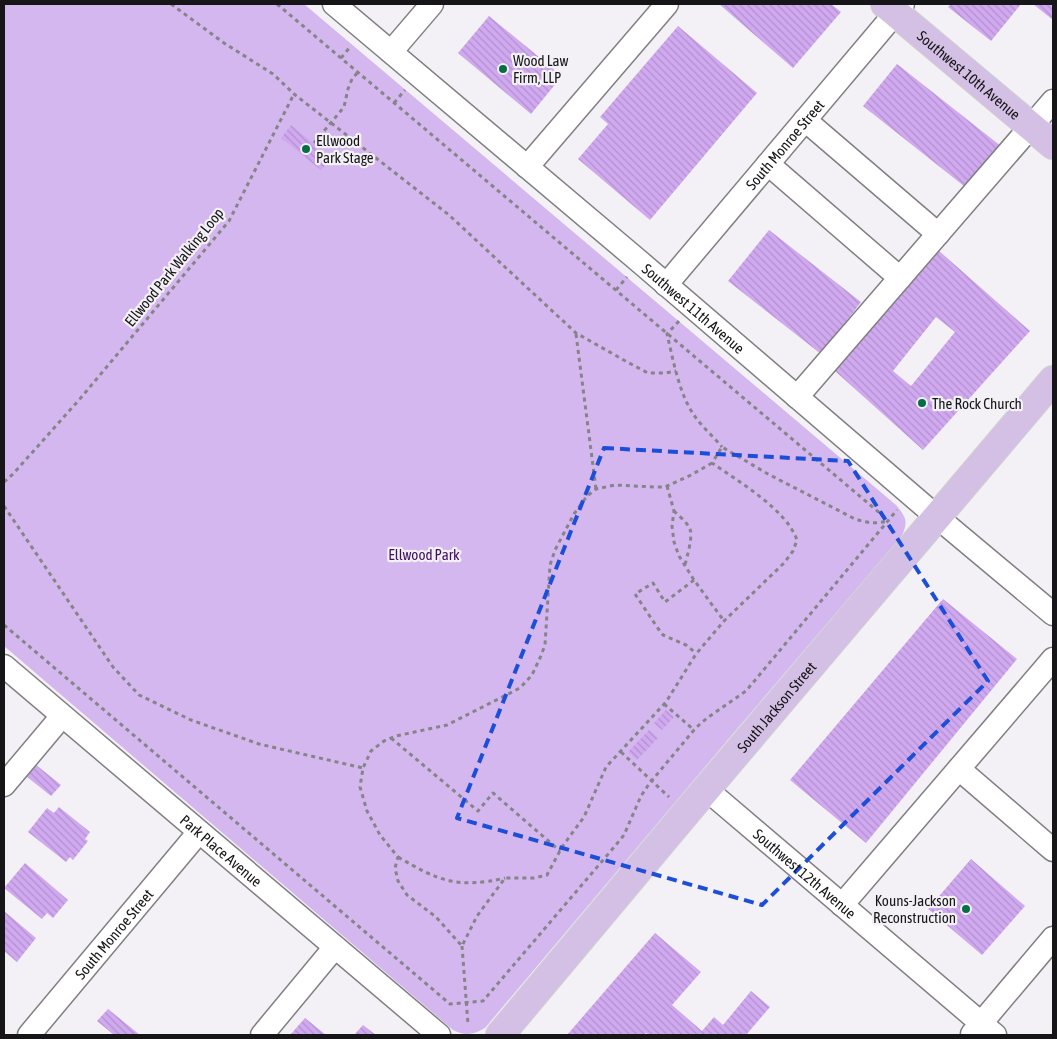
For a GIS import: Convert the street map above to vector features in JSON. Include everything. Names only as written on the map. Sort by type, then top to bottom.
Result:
[{"type":"main road","name":"Southwest 10th Avenue","points":[[894,7],[1053,145]]},
{"type":"main road","name":"South Jackson Street","points":[[500,1035],[1053,380]]},
{"type":"street","name":"Southwest 11th Avenue","points":[[334,4],[1053,614]]},
{"type":"street","points":[[392,52],[432,4]]},
{"type":"street","points":[[527,167],[667,4]]},
{"type":"street","name":"South Monroe Street","points":[[666,285],[805,120],[894,7]]},
{"type":"street","points":[[797,397],[1053,101]]},
{"type":"street","points":[[805,120],[938,234]]},
{"type":"street","points":[[768,164],[900,278]]},
{"type":"street","points":[[842,905],[1053,660]]},
{"type":"street","name":"Park Place Avenue","points":[[4,666],[439,1035]]},
{"type":"street","points":[[4,785],[62,716]]},
{"type":"street","points":[[959,769],[1053,850]]},
{"type":"street","name":"Southwest 12th Avenue","points":[[706,789],[842,905],[982,1031]]},
{"type":"street","name":"South Monroe Street","points":[[29,1035],[199,832]]},
{"type":"street","points":[[982,1031],[1053,938]]},
{"type":"street","points":[[262,1035],[335,947]]},
{"type":"path","points":[[171,4],[224,43],[273,74],[294,94],[449,215],[576,333],[648,373],[676,371]]},
{"type":"path","points":[[277,4],[888,521]]},
{"type":"path","points":[[341,58],[352,46]]},
{"type":"path","points":[[314,143],[344,107],[352,79],[358,72]]},
{"type":"path","points":[[394,103],[405,90]]},
{"type":"path","name":"Ellwood Park Walking Loop","points":[[4,482],[79,400],[229,221],[294,94]]},
{"type":"path","points":[[616,290],[627,277]]},
{"type":"path","points":[[668,334],[679,320]]},
{"type":"path","points":[[576,333],[596,488]]},
{"type":"path","points":[[668,334],[676,371],[686,400],[694,415],[722,447],[768,474],[855,519],[878,523],[888,521]]},
{"type":"path","points":[[712,463],[760,497],[786,520],[797,540],[793,550],[784,562],[724,621],[696,654],[664,704],[606,767],[584,817],[560,851],[547,874],[534,878],[505,878],[487,882],[463,883],[444,880],[422,871],[398,857],[380,835],[367,811],[360,787],[363,768],[372,751],[390,738],[447,725],[520,688],[532,676],[545,645],[550,565],[555,550],[574,514],[587,496],[596,488],[615,485],[654,488],[667,486],[712,463],[722,447]]},
{"type":"path","points":[[667,486],[674,510],[672,526],[674,542],[685,566],[724,621]]},
{"type":"path","points":[[4,506],[113,667],[139,695],[191,720],[259,744],[363,768]]},
{"type":"path","points":[[4,625],[450,1004],[483,1001],[615,846],[624,834],[641,796],[694,730],[710,716],[746,691],[899,508]]},
{"type":"path","points":[[674,510],[690,529],[685,566]]},
{"type":"path","points":[[694,580],[665,602],[652,584],[635,594],[663,635],[686,645],[696,654]]},
{"type":"path","points":[[664,704],[694,730]]},
{"type":"path","points":[[390,738],[478,812],[493,793],[560,851]]},
{"type":"path","points":[[621,752],[672,799]]},
{"type":"path","points":[[398,857],[395,868],[398,881],[408,895],[436,917],[462,946]]},
{"type":"path","points":[[468,1024],[462,946],[477,916],[505,878]]},
{"type":"highlighted area","points":[[604,448],[848,461],[988,681],[762,905],[457,818]]},
{"type":"green space","name":"Ellwood Park","points":[[4,4],[304,4],[896,505],[904,516],[906,523],[901,537],[485,1028],[481,1030],[465,1034],[453,1030],[4,646]]},
{"type":"building","points":[[719,4],[831,4],[841,12],[793,68]]},
{"type":"building","points":[[951,4],[1021,4],[991,41],[948,7]]},
{"type":"building","points":[[1033,4],[1053,4],[1053,20]]},
{"type":"building","points":[[489,16],[562,76],[531,114],[458,53]]},
{"type":"building","points":[[678,26],[757,93],[650,220],[578,159],[608,124],[600,117]]},
{"type":"building","points":[[897,64],[1002,147],[969,190],[863,106]]},
{"type":"building","points":[[291,125],[332,158],[321,170],[281,138]]},
{"type":"building","points":[[769,230],[861,302],[821,354],[728,281]]},
{"type":"building","points":[[938,250],[1030,331],[923,450],[835,371]],"holes":[[[936,317],[955,332],[911,386],[893,371]]]},
{"type":"building","points":[[943,599],[1017,659],[866,843],[790,780]]},
{"type":"building","points":[[666,710],[674,717],[662,730],[654,723]]},
{"type":"building","points":[[649,730],[658,738],[637,760],[628,752]]},
{"type":"building","points":[[35,764],[61,785],[51,796],[26,776]]},
{"type":"building","points":[[59,807],[90,832],[85,839],[88,841],[73,860],[70,857],[66,862],[28,832],[47,808],[54,813]]},
{"type":"building","points":[[971,859],[1025,906],[982,955],[928,909]]},
{"type":"building","points":[[25,863],[68,900],[53,918],[47,913],[42,919],[4,888]]},
{"type":"building","points":[[4,911],[36,938],[17,962],[4,951]]},
{"type":"building","points":[[655,933],[701,972],[672,1005],[702,1031],[714,1017],[723,1025],[751,991],[770,1007],[746,1035],[649,1035],[646,1033],[644,1035],[567,1035]]},
{"type":"building","points":[[108,1009],[140,1035],[114,1035],[97,1021]]},
{"type":"building","points":[[305,1018],[326,1035],[290,1035]]},
{"type":"building","points":[[363,1025],[376,1035],[354,1035]]},
{"type":"place","name":"Wood Law Firm, LLP","points":[[503,69]]},
{"type":"place","name":"Ellwood Park Stage","points":[[306,149]]},
{"type":"place","name":"The Rock Church","points":[[922,403]]},
{"type":"place","name":"Kouns-Jackson Reconstruction","points":[[966,909]]}]
